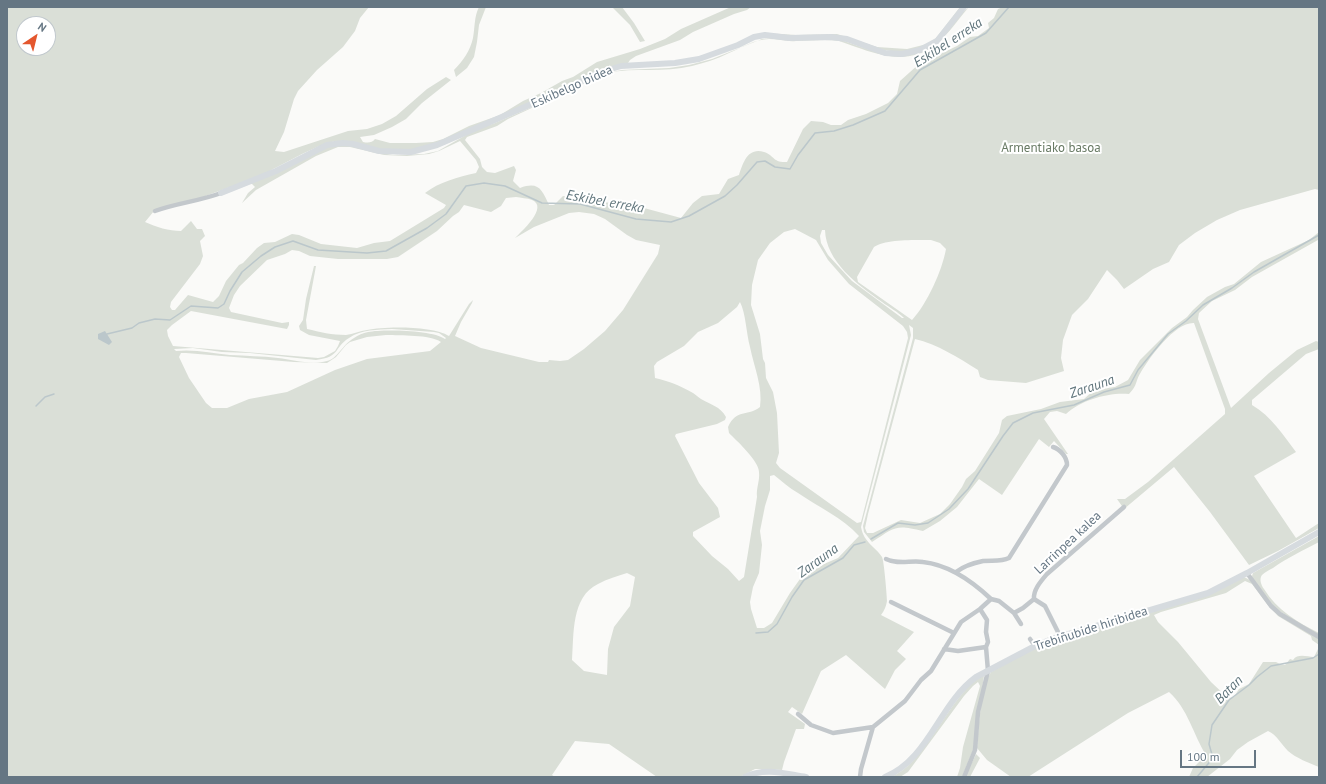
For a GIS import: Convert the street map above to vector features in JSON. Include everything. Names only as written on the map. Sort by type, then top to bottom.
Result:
[{"type":"street","name":"Eskibelgo bidea","points":[[221,193],[276,172],[327,145],[343,143],[379,151],[411,152],[437,146],[571,87],[598,73],[621,66],[676,63],[699,59],[738,45],[754,37],[765,35],[790,38],[831,37],[847,39],[885,53],[902,54],[920,50],[937,41],[964,7]]},
{"type":"street","points":[[155,210],[221,193]]},
{"type":"street","points":[[956,572],[963,566],[982,561],[1004,560],[1009,558],[1067,465],[1067,460],[1058,448],[1053,447]]},
{"type":"street","name":"Larrinpea kalea","points":[[1034,599],[1034,594],[1041,581],[1047,574],[1124,507]]},
{"type":"street","name":"Trebiñubide hiribidea","points":[[885,777],[899,770],[914,757],[958,694],[969,682],[988,671],[1035,646],[1060,636],[1197,597],[1218,588],[1319,532]]},
{"type":"street","points":[[886,559],[892,562],[922,562],[940,565],[956,572],[991,599],[999,601],[1014,612],[1020,624]]},
{"type":"street","points":[[1246,573],[1271,606],[1280,614],[1319,637]]},
{"type":"street","points":[[798,714],[811,725],[833,733],[873,727],[905,701],[921,680],[931,671],[961,622],[980,609],[991,599]]},
{"type":"street","points":[[1014,612],[1023,608],[1034,599],[1045,606],[1060,636]]},
{"type":"street","points":[[891,602],[954,633]]},
{"type":"street","points":[[964,777],[976,750],[978,712],[988,671],[986,647],[988,642],[986,632],[987,620],[980,609]]},
{"type":"street","points":[[1030,638],[1035,646]]},
{"type":"street","points":[[944,649],[958,651],[986,647]]},
{"type":"street","points":[[860,777],[873,727]]},
{"type":"street","points":[[745,777],[763,771],[806,777]]},
{"type":"green space","name":"Armentiako basoa","points":[[7,7],[369,7],[360,18],[355,31],[343,47],[317,70],[298,91],[294,99],[284,132],[275,151],[284,152],[348,131],[367,129],[382,124],[396,116],[427,89],[446,77],[451,80],[422,103],[406,119],[374,135],[360,137],[363,142],[367,143],[375,139],[390,143],[416,143],[433,142],[443,139],[469,126],[500,115],[523,101],[573,77],[597,62],[640,49],[665,39],[681,29],[731,7],[751,7],[693,32],[680,40],[636,56],[628,63],[660,64],[690,60],[713,53],[748,38],[766,33],[796,35],[837,34],[877,47],[907,49],[927,44],[936,38],[960,7],[962,7],[946,29],[931,44],[912,51],[898,52],[877,49],[834,36],[760,36],[693,62],[661,66],[618,67],[605,69],[546,97],[472,129],[446,144],[437,147],[419,150],[388,151],[348,141],[326,143],[260,176],[200,198],[160,208],[154,211],[145,222],[154,226],[181,231],[191,221],[197,229],[202,229],[205,236],[200,241],[203,256],[200,264],[171,302],[170,307],[172,310],[175,310],[188,295],[213,302],[219,296],[226,281],[239,265],[243,263],[257,248],[264,243],[275,242],[292,234],[299,235],[321,244],[357,248],[374,243],[390,241],[444,208],[446,205],[425,193],[443,183],[476,173],[479,167],[476,160],[460,141],[439,151],[429,154],[407,156],[384,155],[350,147],[338,147],[316,156],[256,190],[242,203],[248,193],[255,187],[251,183],[279,171],[318,150],[336,145],[351,145],[393,155],[424,154],[438,151],[473,131],[546,101],[602,74],[607,73],[508,119],[497,126],[467,137],[465,140],[480,159],[482,167],[487,172],[495,173],[514,166],[516,170],[513,181],[520,188],[526,186],[536,186],[539,188],[549,205],[554,205],[563,196],[611,203],[621,208],[644,208],[681,218],[693,203],[702,196],[719,194],[728,179],[739,175],[742,166],[753,152],[764,152],[776,160],[787,162],[803,129],[811,121],[823,122],[831,125],[841,125],[848,120],[866,114],[888,103],[897,94],[900,81],[919,64],[957,46],[970,37],[978,36],[989,28],[988,23],[994,18],[998,9],[1003,7],[1319,7],[1319,190],[1315,189],[1240,210],[1217,220],[1195,233],[1179,245],[1169,262],[1153,269],[1124,289],[1107,270],[1088,299],[1072,315],[1063,340],[1061,358],[1064,371],[1026,383],[988,380],[980,377],[978,370],[956,356],[931,344],[915,339],[865,528],[867,533],[873,533],[901,520],[920,523],[940,514],[950,504],[966,479],[975,471],[999,433],[1002,420],[1007,416],[1041,409],[1060,402],[1084,399],[1094,390],[1115,387],[1128,380],[1140,360],[1172,328],[1187,317],[1207,297],[1225,287],[1234,284],[1261,262],[1309,240],[1319,232],[1318,240],[1252,277],[1235,290],[1212,301],[1199,313],[1198,319],[1231,408],[1269,373],[1297,350],[1316,341],[1319,342],[1319,349],[1306,354],[1252,400],[1252,405],[1271,420],[1296,452],[1254,476],[1296,538],[1319,523],[1319,528],[1249,565],[1210,512],[1174,467],[1124,509],[1117,499],[1125,499],[1148,482],[1225,414],[1225,409],[1194,323],[1187,324],[1171,334],[1145,366],[1139,375],[1134,388],[1129,394],[1113,394],[1096,398],[1079,405],[1066,414],[1057,411],[1050,412],[1044,419],[1068,454],[1066,454],[1054,441],[1049,447],[1039,439],[1002,495],[979,479],[957,507],[940,521],[923,531],[901,527],[896,528],[872,542],[864,532],[863,526],[913,338],[913,328],[909,325],[911,335],[861,527],[865,537],[883,560],[887,601],[885,609],[881,615],[914,632],[897,651],[906,659],[895,670],[885,689],[846,655],[821,671],[802,714],[792,707],[788,712],[805,724],[804,729],[796,729],[782,770],[755,769],[740,777],[657,777],[609,744],[575,741],[552,775],[555,777],[7,777]],"holes":[[[516,197],[530,199],[536,203],[536,214],[515,238],[534,227],[569,213],[579,212],[594,214],[605,219],[636,240],[660,245],[658,254],[623,310],[605,331],[584,349],[568,360],[549,360],[548,362],[539,362],[481,348],[455,336],[473,300],[449,336],[432,330],[409,328],[364,330],[346,335],[331,334],[307,329],[306,320],[316,266],[314,266],[306,299],[303,320],[299,326],[300,330],[309,335],[340,341],[335,351],[324,357],[318,358],[173,346],[168,336],[167,330],[191,311],[287,329],[289,322],[282,323],[231,312],[229,308],[234,295],[240,286],[267,260],[292,250],[299,251],[310,256],[338,259],[387,259],[398,257],[437,231],[459,212],[464,205],[491,212],[501,206],[506,198]],[[795,229],[816,240],[828,260],[849,284],[903,326],[907,332],[908,338],[861,522],[857,523],[780,468],[776,463],[779,453],[777,413],[773,392],[766,378],[760,334],[751,305],[752,285],[758,260],[770,243],[784,232]],[[822,230],[825,230],[827,242],[831,252],[845,272],[863,288],[904,318],[852,281],[828,255],[821,243],[820,236]],[[931,240],[940,243],[946,249],[944,258],[933,287],[918,313],[912,320],[858,282],[857,277],[874,247],[879,244],[893,241]],[[740,302],[744,312],[749,341],[758,377],[761,400],[760,407],[751,412],[735,417],[728,427],[729,433],[752,457],[758,467],[759,472],[757,497],[744,577],[739,581],[693,536],[693,532],[720,517],[718,508],[699,483],[675,436],[676,434],[717,424],[725,420],[726,417],[718,408],[688,390],[670,382],[655,378],[654,366],[657,362],[684,346],[698,332],[718,323],[737,307]],[[392,329],[434,332],[439,333],[446,338],[408,331],[368,332],[359,335],[350,341],[331,360],[321,362],[302,362],[272,357],[230,355],[196,351],[176,351],[174,349],[193,348],[316,360],[329,357],[344,342],[354,335],[364,331]],[[386,335],[422,337],[436,339],[441,342],[430,351],[367,359],[335,370],[287,392],[249,399],[227,408],[212,408],[206,403],[189,378],[179,357],[181,353],[186,353],[294,362],[327,363],[336,357],[350,342],[367,337]],[[774,475],[789,487],[845,523],[859,536],[838,558],[824,564],[800,579],[772,623],[764,628],[757,628],[750,602],[753,587],[759,573],[762,545],[760,531],[770,490],[770,476]],[[627,573],[635,577],[630,606],[614,627],[608,649],[607,675],[584,671],[572,660],[574,628],[578,607],[589,590],[601,582]]]},
{"type":"green space","points":[[479,7],[486,7],[479,25],[474,57],[467,68],[456,77],[454,70],[466,56],[472,43],[475,18]]},
{"type":"green space","points":[[612,7],[622,7],[645,41],[640,42],[630,25]]},
{"type":"green space","points":[[969,7],[940,41],[934,46],[926,51],[910,56],[887,56],[834,40],[793,41],[764,39],[757,41],[762,39],[773,38],[799,40],[831,39],[844,41],[890,55],[914,53],[929,48],[939,41],[962,13]]},
{"type":"green space","points":[[742,47],[710,61],[692,66],[671,69],[618,71],[607,73],[622,70],[669,68],[689,65],[712,59]]},
{"type":"green space","points":[[1319,536],[1319,542],[1290,557],[1266,572],[1262,575],[1261,580],[1262,586],[1281,609],[1295,620],[1319,633],[1319,636],[1284,616],[1272,605],[1253,580],[1252,576],[1253,573]]},
{"type":"green space","points":[[1244,577],[1250,580],[1268,603],[1319,638],[1319,645],[1312,640],[1311,636],[1278,616],[1252,584],[1245,581],[1226,593],[1154,615],[1158,622],[1178,642],[1211,682],[1228,698],[1234,697],[1239,689],[1249,684],[1263,662],[1276,662],[1285,665],[1290,659],[1293,660],[1297,657],[1314,657],[1319,647],[1319,767],[1291,754],[1276,737],[1268,731],[1237,750],[1230,759],[1207,777],[1189,777],[1193,768],[1206,755],[1186,714],[1176,699],[1169,692],[1128,713],[1028,777],[1011,777],[987,760],[977,748],[982,698],[984,688],[991,672],[1041,645],[1203,597]]},
{"type":"green space","points":[[984,676],[973,750],[962,777],[957,777],[963,747],[980,686],[978,682],[964,696],[908,772],[900,777],[891,777],[902,771],[912,761],[932,737],[958,698],[973,682]]},
{"type":"green space","points":[[976,754],[980,758],[970,777],[965,777]]},
{"type":"shaded area","points":[[105,331],[112,342],[109,345],[98,339],[98,334]]},
{"type":"waterway","name":"Eskibel erreka","points":[[107,334],[132,328],[139,323],[155,319],[170,320],[191,306],[218,308],[224,304],[242,272],[261,256],[275,247],[293,241],[318,250],[367,253],[386,251],[427,228],[446,214],[466,186],[484,183],[505,186],[542,203],[580,204],[636,219],[671,222],[689,216],[725,196],[757,162],[765,161],[775,167],[790,169],[798,155],[815,133],[834,131],[853,125],[885,111],[920,70],[986,33],[1009,7]]},
{"type":"waterway","name":"Zarauna","points":[[871,539],[898,523],[915,525],[928,523],[949,509],[968,489],[1013,423],[1033,413],[1074,405],[1104,392],[1130,385],[1138,370],[1168,334],[1186,321],[1203,305],[1232,288],[1254,272],[1319,235]]},
{"type":"waterway","points":[[36,406],[45,397],[54,394]]},
{"type":"waterway","name":"Zarauna","points":[[756,633],[768,632],[777,624],[792,597],[804,580],[843,558],[854,545],[865,542]]},
{"type":"waterway","name":"Batan","points":[[1197,777],[1213,758],[1209,744],[1212,725],[1229,700],[1271,666],[1313,658],[1319,654]]}]
